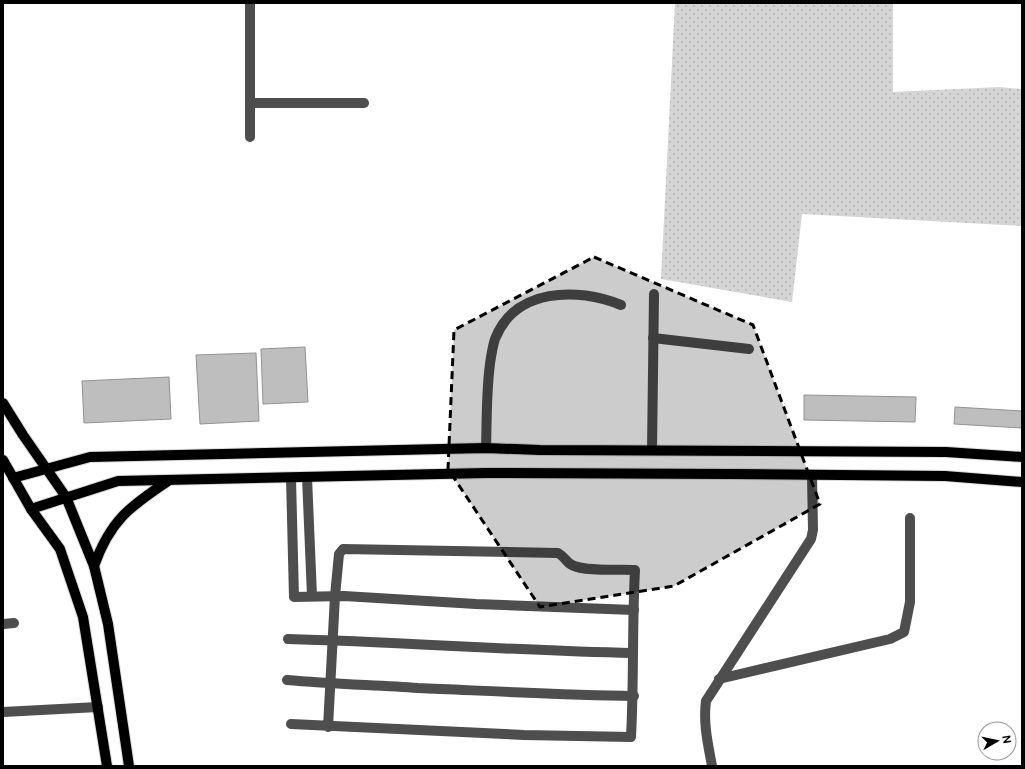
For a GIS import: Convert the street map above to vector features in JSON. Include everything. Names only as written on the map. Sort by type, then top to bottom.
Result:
[{"type":"main road","points":[[3,404],[66,497],[94,566],[108,624],[128,766]]},
{"type":"main road","points":[[13,478],[90,457],[486,448],[547,450],[946,452],[1022,458]]},
{"type":"main road","points":[[3,460],[31,509],[60,549],[63,556],[83,617],[107,766]]},
{"type":"main road","points":[[31,509],[118,481],[486,473],[945,476],[1022,482]]},
{"type":"main road","points":[[94,566],[108,534],[119,519],[131,506],[168,481]]},
{"type":"street","points":[[250,3],[250,137]]},
{"type":"street","points":[[250,103],[364,103]]},
{"type":"street","points":[[486,448],[486,400],[490,364],[494,341],[502,324],[512,314],[527,303],[561,294],[595,296],[621,305]]},
{"type":"street","points":[[652,450],[654,294]]},
{"type":"street","points":[[653,338],[749,349]]},
{"type":"street","points":[[712,766],[705,729],[704,716],[706,701],[719,678],[811,539],[813,530],[812,475]]},
{"type":"street","points":[[307,477],[312,596]]},
{"type":"street","points":[[291,478],[294,596],[334,596],[476,604],[634,610]]},
{"type":"street","points":[[719,678],[890,639],[904,632],[910,602],[910,518]]},
{"type":"street","points":[[291,724],[328,727],[631,737],[634,696],[633,653],[635,570],[585,569],[571,565],[564,556],[542,552],[343,549],[339,554],[334,596],[328,727]]},
{"type":"street","points":[[3,624],[14,623]]},
{"type":"street","points":[[288,639],[550,652],[633,653]]},
{"type":"street","points":[[287,680],[586,696],[634,696]]},
{"type":"street","points":[[3,712],[98,707]]},
{"type":"highlighted area","points":[[594,257],[753,325],[820,504],[674,586],[540,607],[448,469],[454,330]]},
{"type":"shaded area","points":[[675,3],[893,3],[893,92],[999,87],[1022,89],[1022,226],[802,214],[792,302],[661,279]]},
{"type":"building","points":[[305,347],[308,402],[263,404],[261,349]]},
{"type":"building","points":[[256,353],[259,421],[200,424],[196,355]]},
{"type":"building","points":[[169,377],[171,419],[84,423],[82,381]]},
{"type":"building","points":[[804,395],[916,397],[915,422],[804,420]]},
{"type":"building","points":[[955,407],[1022,411],[1022,428],[954,424]]}]
